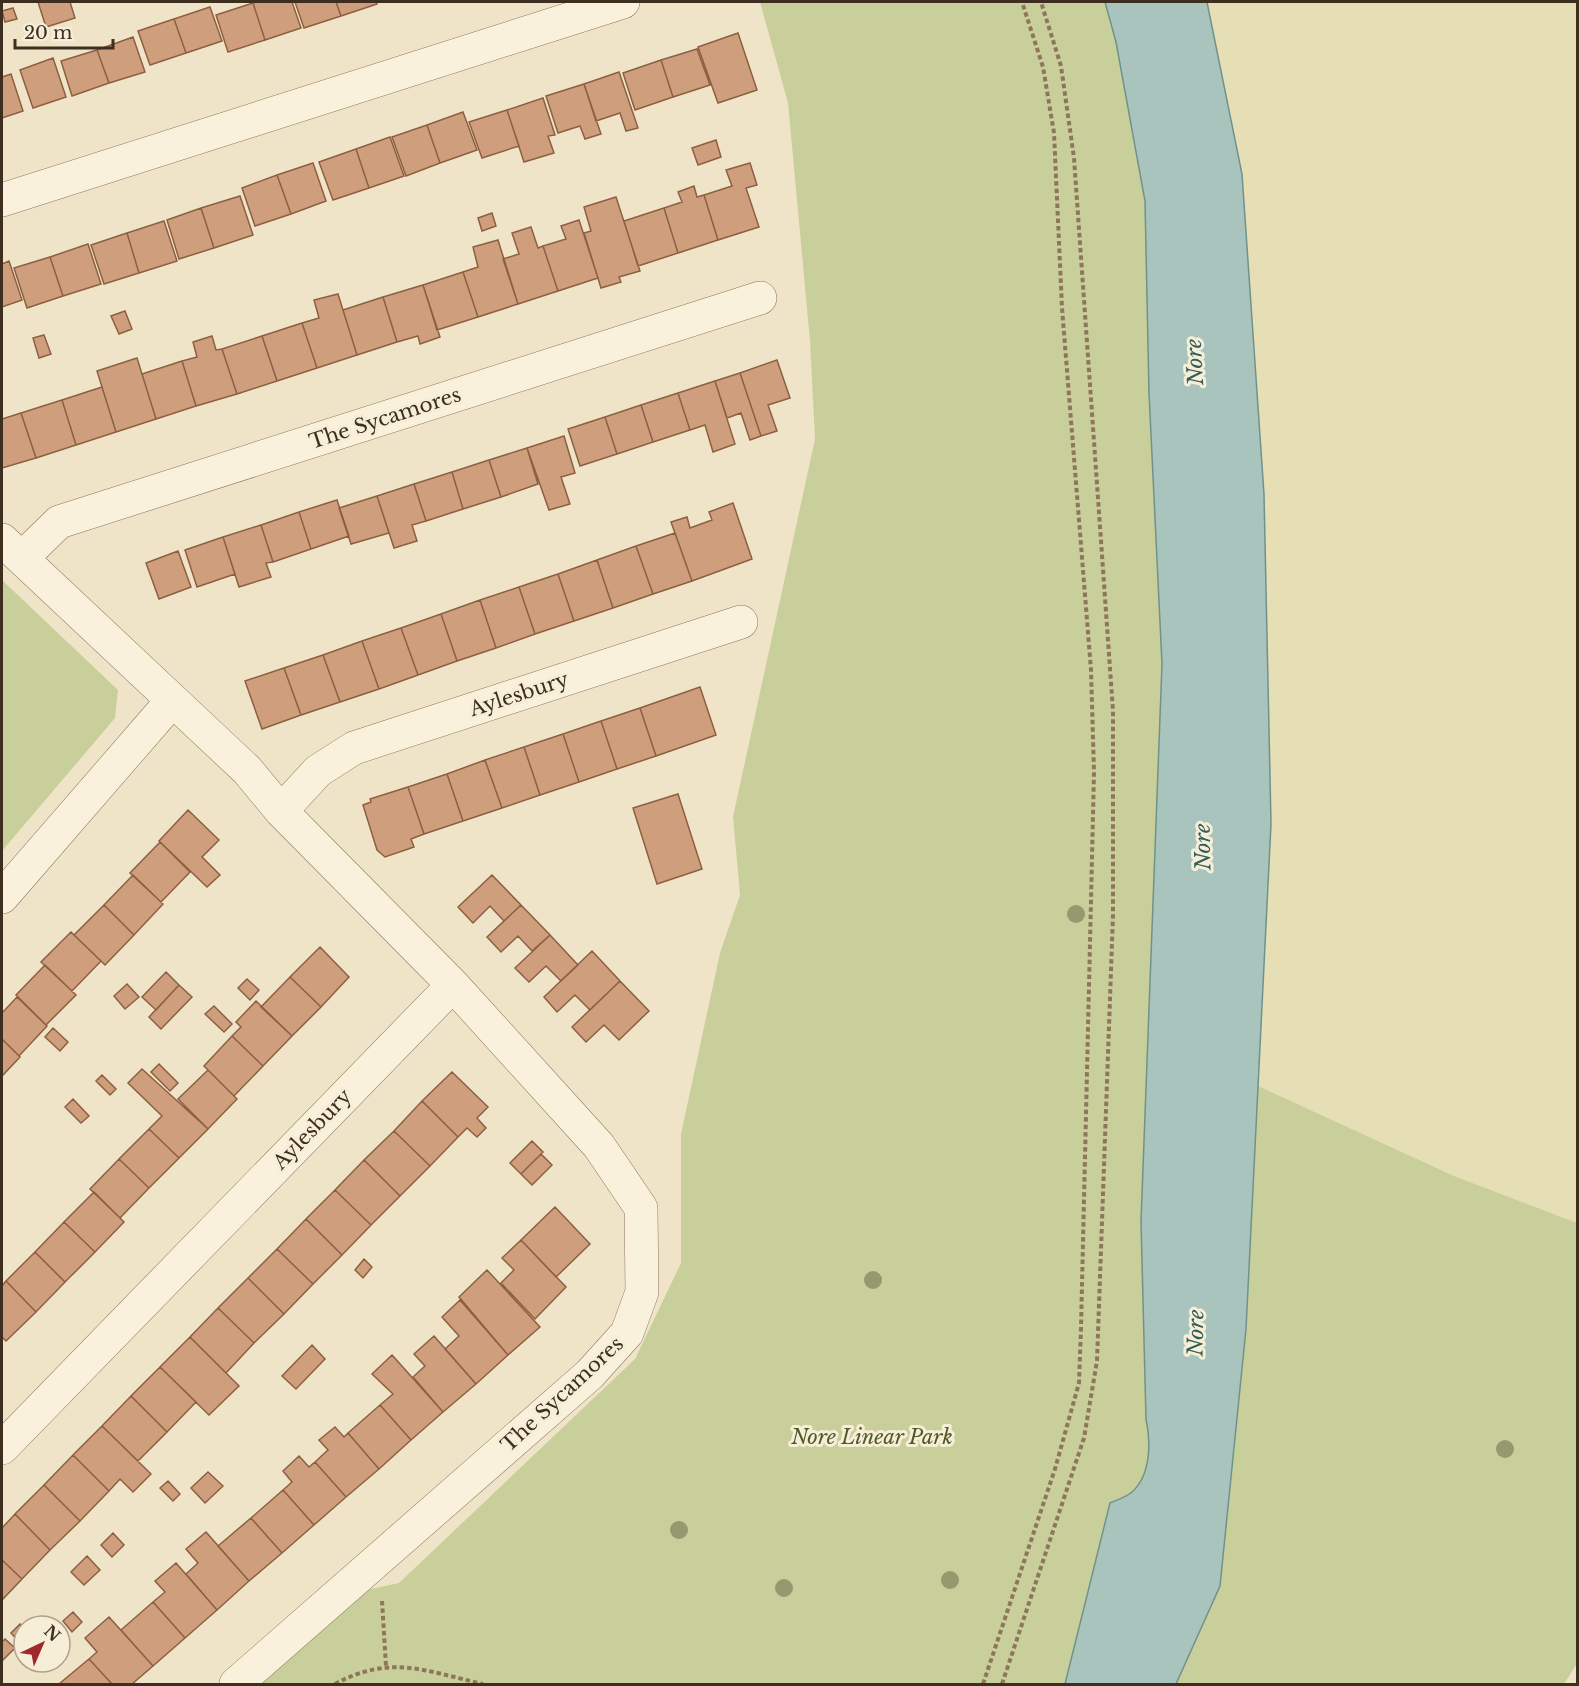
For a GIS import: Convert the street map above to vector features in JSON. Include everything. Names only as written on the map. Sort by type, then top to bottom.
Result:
[{"type":"street","points":[[2,200],[623,2]]},
{"type":"street","name":"The Sycamores","points":[[171,702],[12,549],[59,522],[760,298]]},
{"type":"street","name":"Aylesbury","points":[[281,811],[318,771],[354,748],[741,622]]},
{"type":"street","points":[[2,897],[171,702],[247,770],[281,811],[453,984]]},
{"type":"street","name":"The Sycamores","points":[[236,1684],[590,1374],[627,1333],[642,1292],[641,1208],[599,1146],[453,984]]},
{"type":"street","name":"Aylesbury","points":[[2,1448],[453,984]]},
{"type":"path","points":[[983,1684],[1055,1469],[1079,1383],[1082,1304],[1094,772],[1091,670],[1062,308],[1054,133],[1043,67],[1022,2]]},
{"type":"path","points":[[1002,1684],[1084,1438],[1097,1361],[1113,915],[1113,711],[1074,158],[1061,66],[1041,2]]},
{"type":"path","points":[[369,1568],[384,1590],[382,1594],[386,1666]]},
{"type":"path","points":[[335,1684],[370,1669],[386,1666],[407,1667],[483,1684]]},
{"type":"shaded area","points":[[1207,2],[1577,2],[1577,1223],[1454,1176],[1258,1086],[1271,824],[1264,494],[1242,174]]},
{"type":"green space","name":"Nore Linear Park","points":[[760,2],[1105,2],[1116,42],[1145,201],[1149,393],[1162,664],[1141,1221],[1146,1419],[1149,1438],[1146,1467],[1143,1477],[1132,1492],[1110,1503],[1065,1684],[260,1684],[366,1590],[399,1583],[635,1359],[681,1263],[681,1134],[720,953],[740,895],[733,817],[815,439],[810,341],[788,103]]},
{"type":"green space","points":[[2,580],[118,690],[115,718],[2,851]]},
{"type":"green space","points":[[1258,1086],[1454,1176],[1577,1223],[1578,1662],[1564,1684],[1176,1684],[1220,1586],[1246,1329]]},
{"type":"water","name":"Nore","points":[[1105,2],[1207,2],[1242,174],[1264,494],[1271,824],[1246,1329],[1220,1586],[1176,1684],[1065,1684],[1110,1503],[1130,1494],[1138,1485],[1146,1467],[1149,1448],[1146,1419],[1141,1221],[1162,664],[1149,393],[1145,201],[1116,42]]},
{"type":"building","points":[[38,2],[70,2],[75,18],[46,27]]},
{"type":"building","points":[[292,2],[301,28],[265,40],[253,3]]},
{"type":"building","points":[[295,2],[336,2],[341,16],[304,28]]},
{"type":"building","points":[[336,2],[376,2],[377,4],[341,16]]},
{"type":"building","points":[[253,3],[265,40],[228,52],[216,15]]},
{"type":"building","points":[[210,7],[222,41],[186,53],[174,19]]},
{"type":"building","points":[[13,8],[17,19],[5,22],[2,11]]},
{"type":"building","points":[[174,19],[186,53],[150,65],[138,31]]},
{"type":"building","points":[[738,33],[757,90],[718,103],[698,47]]},
{"type":"building","points":[[133,37],[145,72],[109,83],[97,50]]},
{"type":"building","points":[[697,49],[710,85],[673,97],[661,60]]},
{"type":"building","points":[[97,50],[109,83],[72,96],[61,61]]},
{"type":"building","points":[[53,58],[66,97],[33,108],[20,70]]},
{"type":"building","points":[[661,60],[673,97],[635,110],[623,73]]},
{"type":"building","points":[[619,72],[638,128],[626,131],[620,113],[596,121],[584,84]]},
{"type":"building","points":[[11,74],[23,111],[2,118],[2,77]]},
{"type":"building","points":[[584,84],[601,134],[585,139],[580,126],[558,133],[546,96]]},
{"type":"building","points":[[543,98],[555,135],[548,136],[554,153],[524,162],[507,110]]},
{"type":"building","points":[[507,110],[519,146],[482,158],[469,122]]},
{"type":"building","points":[[463,112],[477,150],[440,163],[427,125]]},
{"type":"building","points":[[427,125],[440,163],[406,176],[392,137]]},
{"type":"building","points":[[390,137],[404,176],[369,188],[356,149]]},
{"type":"building","points":[[716,140],[721,157],[698,165],[692,148]]},
{"type":"building","points":[[356,149],[369,188],[333,200],[319,162]]},
{"type":"building","points":[[313,163],[326,201],[291,214],[277,175]]},
{"type":"building","points":[[750,163],[757,185],[746,188],[759,227],[718,240],[704,195],[732,186],[726,170]]},
{"type":"building","points":[[277,175],[291,214],[255,226],[242,188]]},
{"type":"building","points":[[694,186],[697,197],[704,195],[718,240],[678,253],[664,208],[682,202],[678,192]]},
{"type":"building","points":[[240,196],[253,235],[214,248],[201,208]]},
{"type":"building","points":[[616,197],[640,271],[619,277],[621,282],[601,288],[584,233],[591,231],[584,207]]},
{"type":"building","points":[[201,208],[214,248],[179,259],[167,220]]},
{"type":"building","points":[[664,208],[678,253],[638,266],[624,221]]},
{"type":"building","points":[[492,213],[496,226],[482,231],[478,218]]},
{"type":"building","points":[[579,220],[598,278],[558,291],[543,246],[566,239],[561,226]]},
{"type":"building","points":[[164,221],[177,261],[139,273],[127,233]]},
{"type":"building","points":[[531,227],[538,248],[543,246],[558,291],[518,304],[503,259],[519,254],[512,233]]},
{"type":"building","points":[[127,233],[139,273],[104,284],[91,245]]},
{"type":"building","points":[[498,240],[518,304],[478,317],[463,272],[478,267],[473,247]]},
{"type":"building","points":[[88,244],[101,284],[63,296],[50,257]]},
{"type":"building","points":[[50,257],[63,296],[27,308],[14,268]]},
{"type":"building","points":[[9,261],[22,300],[2,307],[2,264]]},
{"type":"building","points":[[463,272],[478,317],[437,330],[423,285]]},
{"type":"building","points":[[423,285],[440,337],[420,344],[418,336],[397,342],[383,297]]},
{"type":"building","points":[[338,294],[357,355],[317,368],[302,323],[319,318],[314,300]]},
{"type":"building","points":[[383,297],[397,342],[357,355],[343,310]]},
{"type":"building","points":[[125,311],[132,329],[119,334],[111,316]]},
{"type":"building","points":[[302,323],[317,368],[277,381],[262,336]]},
{"type":"building","points":[[44,335],[51,354],[39,358],[33,338]]},
{"type":"building","points":[[212,336],[216,350],[222,349],[237,394],[196,406],[182,361],[197,357],[193,342]]},
{"type":"building","points":[[262,336],[277,381],[237,394],[222,349]]},
{"type":"building","points":[[137,358],[156,419],[116,432],[97,371]]},
{"type":"building","points":[[777,360],[790,398],[768,405],[777,431],[761,436],[740,373]]},
{"type":"building","points":[[182,361],[196,406],[156,419],[142,374]]},
{"type":"building","points":[[740,373],[761,436],[750,440],[741,413],[727,418],[715,381]]},
{"type":"building","points":[[715,381],[735,444],[713,452],[705,425],[690,430],[678,393]]},
{"type":"building","points":[[102,387],[116,432],[76,445],[62,400]]},
{"type":"building","points":[[678,393],[690,430],[653,442],[641,405]]},
{"type":"building","points":[[62,400],[76,445],[36,458],[21,413]]},
{"type":"building","points":[[641,405],[653,442],[617,454],[605,417]]},
{"type":"building","points":[[21,413],[36,458],[2,468],[2,419]]},
{"type":"building","points":[[605,417],[617,454],[580,466],[568,429]]},
{"type":"building","points":[[564,436],[575,473],[561,477],[570,504],[549,510],[527,448]]},
{"type":"building","points":[[527,448],[538,484],[501,497],[489,460]]},
{"type":"building","points":[[489,460],[501,497],[463,509],[452,472]]},
{"type":"building","points":[[452,472],[463,509],[426,521],[414,484]]},
{"type":"building","points":[[414,484],[426,521],[412,525],[417,541],[394,548],[377,496]]},
{"type":"building","points":[[377,496],[389,533],[351,544],[339,508]]},
{"type":"building","points":[[337,500],[349,536],[311,549],[299,512]]},
{"type":"building","points":[[733,503],[752,559],[692,581],[671,522],[687,517],[690,528],[712,520],[709,512]]},
{"type":"building","points":[[299,512],[311,549],[273,562],[261,525]]},
{"type":"building","points":[[261,525],[273,562],[266,563],[271,577],[239,587],[223,537]]},
{"type":"building","points":[[675,533],[692,581],[653,594],[636,546]]},
{"type":"building","points":[[223,537],[235,574],[197,587],[185,550]]},
{"type":"building","points":[[636,546],[653,594],[613,608],[597,560]]},
{"type":"building","points":[[178,551],[191,587],[159,599],[146,563]]},
{"type":"building","points":[[597,560],[613,608],[574,621],[558,574]]},
{"type":"building","points":[[558,574],[574,621],[535,634],[519,587]]},
{"type":"building","points":[[519,587],[535,634],[496,648],[480,600]]},
{"type":"building","points":[[480,600],[496,648],[457,661],[441,614]]},
{"type":"building","points":[[441,614],[457,661],[418,675],[401,628]]},
{"type":"building","points":[[401,628],[418,675],[379,689],[362,641]]},
{"type":"building","points":[[362,641],[379,689],[340,702],[323,655]]},
{"type":"building","points":[[323,655],[340,702],[301,715],[284,668]]},
{"type":"building","points":[[284,668],[301,715],[262,729],[245,681]]},
{"type":"building","points":[[700,687],[716,735],[656,756],[640,708]]},
{"type":"building","points":[[640,708],[656,756],[617,769],[601,721]]},
{"type":"building","points":[[601,721],[617,769],[579,782],[563,734]]},
{"type":"building","points":[[563,734],[579,782],[540,795],[524,747]]},
{"type":"building","points":[[524,747],[540,795],[502,808],[485,760]]},
{"type":"building","points":[[485,760],[502,808],[463,821],[447,774]]},
{"type":"building","points":[[447,774],[463,821],[424,834],[408,787]]},
{"type":"building","points":[[408,787],[424,834],[411,839],[414,847],[385,857],[377,850],[363,805],[371,802],[370,799]]},
{"type":"building","points":[[678,794],[702,869],[657,884],[633,808]]},
{"type":"building","points":[[188,810],[219,840],[202,857],[220,875],[207,887],[159,841]]},
{"type":"building","points":[[160,842],[190,872],[161,902],[130,873]]},
{"type":"building","points":[[133,875],[163,904],[134,935],[104,905]]},
{"type":"building","points":[[492,875],[521,905],[504,921],[490,906],[473,923],[458,907]]},
{"type":"building","points":[[104,905],[134,935],[105,965],[74,935]]},
{"type":"building","points":[[521,905],[550,935],[532,951],[518,936],[501,952],[487,937]]},
{"type":"building","points":[[71,932],[101,961],[72,991],[41,962]]},
{"type":"building","points":[[550,935],[578,965],[561,981],[546,966],[529,982],[515,968]]},
{"type":"building","points":[[320,947],[349,977],[321,1007],[290,977]]},
{"type":"building","points":[[592,951],[620,981],[590,1010],[575,995],[557,1012],[544,997]]},
{"type":"building","points":[[45,965],[76,995],[46,1025],[16,995]]},
{"type":"building","points":[[166,972],[179,985],[156,1010],[142,997]]},
{"type":"building","points":[[290,977],[321,1007],[292,1036],[261,1007]]},
{"type":"building","points":[[247,979],[259,990],[250,1000],[238,988]]},
{"type":"building","points":[[620,981],[649,1011],[619,1040],[604,1025],[586,1042],[572,1027]]},
{"type":"building","points":[[127,984],[139,997],[125,1009],[114,996]]},
{"type":"building","points":[[179,985],[192,997],[161,1029],[149,1017]]},
{"type":"building","points":[[17,997],[47,1026],[19,1056],[2,1039],[2,1013]]},
{"type":"building","points":[[256,1001],[292,1036],[263,1066],[232,1036],[241,1027],[236,1022]]},
{"type":"building","points":[[214,1006],[232,1024],[224,1032],[205,1014]]},
{"type":"building","points":[[53,1028],[68,1042],[60,1051],[45,1037]]},
{"type":"building","points":[[232,1036],[263,1066],[234,1096],[204,1066]]},
{"type":"building","points":[[2,1039],[20,1057],[2,1076]]},
{"type":"building","points":[[159,1064],[178,1083],[170,1091],[151,1072]]},
{"type":"building","points":[[142,1069],[208,1129],[179,1158],[149,1129],[162,1116],[128,1083]]},
{"type":"building","points":[[208,1070],[237,1099],[208,1129],[178,1099]]},
{"type":"building","points":[[452,1072],[488,1107],[477,1118],[486,1128],[477,1137],[467,1128],[458,1137],[422,1101]]},
{"type":"building","points":[[102,1075],[116,1089],[110,1095],[96,1081]]},
{"type":"building","points":[[73,1099],[89,1116],[81,1123],[65,1107]]},
{"type":"building","points":[[422,1101],[458,1137],[430,1166],[394,1131]]},
{"type":"building","points":[[149,1129],[179,1158],[149,1188],[119,1159]]},
{"type":"building","points":[[394,1131],[430,1166],[400,1196],[364,1160]]},
{"type":"building","points":[[532,1141],[543,1152],[521,1174],[510,1163]]},
{"type":"building","points":[[541,1154],[552,1165],[532,1185],[521,1174]]},
{"type":"building","points":[[119,1159],[149,1188],[120,1218],[90,1189]]},
{"type":"building","points":[[364,1160],[400,1196],[371,1225],[335,1190]]},
{"type":"building","points":[[335,1190],[371,1225],[342,1255],[306,1219]]},
{"type":"building","points":[[94,1192],[124,1222],[95,1252],[64,1222]]},
{"type":"building","points":[[555,1207],[590,1244],[556,1277],[521,1240]]},
{"type":"building","points":[[306,1219],[342,1255],[313,1284],[277,1249]]},
{"type":"building","points":[[64,1222],[95,1252],[65,1282],[35,1252]]},
{"type":"building","points":[[521,1240],[566,1287],[535,1319],[501,1283],[514,1270],[502,1258]]},
{"type":"building","points":[[277,1249],[313,1284],[284,1314],[248,1278]]},
{"type":"building","points":[[35,1252],[65,1282],[36,1312],[6,1281]]},
{"type":"building","points":[[364,1259],[372,1267],[363,1278],[355,1270]]},
{"type":"building","points":[[487,1270],[540,1327],[508,1355],[459,1297]]},
{"type":"building","points":[[248,1278],[284,1314],[254,1343],[218,1308]]},
{"type":"building","points":[[6,1281],[36,1312],[6,1341],[2,1337],[2,1286]]},
{"type":"building","points":[[460,1300],[508,1355],[476,1384],[445,1349],[459,1336],[442,1317]]},
{"type":"building","points":[[218,1308],[254,1343],[226,1373],[190,1337]]},
{"type":"building","points":[[434,1336],[476,1384],[443,1412],[413,1377],[425,1366],[414,1354]]},
{"type":"building","points":[[190,1337],[239,1386],[209,1415],[160,1367]]},
{"type":"building","points":[[312,1345],[325,1359],[296,1389],[282,1376]]},
{"type":"building","points":[[392,1355],[443,1412],[411,1440],[380,1405],[393,1394],[372,1374]]},
{"type":"building","points":[[160,1367],[196,1402],[167,1432],[131,1396]]},
{"type":"building","points":[[131,1396],[167,1432],[138,1461],[102,1426]]},
{"type":"building","points":[[380,1405],[411,1440],[379,1469],[348,1433]]},
{"type":"building","points":[[102,1426],[151,1474],[133,1492],[120,1479],[109,1491],[73,1455]]},
{"type":"building","points":[[335,1427],[344,1437],[348,1433],[379,1469],[346,1497],[315,1462],[328,1450],[319,1440]]},
{"type":"building","points":[[73,1455],[109,1491],[80,1521],[44,1485]]},
{"type":"building","points":[[299,1456],[309,1467],[315,1462],[346,1497],[314,1525],[283,1490],[292,1482],[283,1471]]},
{"type":"building","points":[[208,1472],[223,1486],[205,1503],[191,1488]]},
{"type":"building","points":[[168,1481],[180,1494],[173,1501],[160,1488]]},
{"type":"building","points":[[44,1485],[80,1521],[50,1550],[15,1514]]},
{"type":"building","points":[[283,1490],[314,1525],[282,1553],[251,1518]]},
{"type":"building","points":[[15,1514],[50,1550],[22,1579],[2,1560],[2,1528]]},
{"type":"building","points":[[251,1518],[282,1553],[249,1581],[218,1546]]},
{"type":"building","points":[[206,1532],[249,1581],[217,1610],[186,1574],[198,1563],[186,1549]]},
{"type":"building","points":[[113,1533],[124,1545],[112,1557],[101,1545]]},
{"type":"building","points":[[87,1556],[100,1570],[84,1585],[71,1572]]},
{"type":"building","points":[[2,1560],[22,1579],[2,1600]]},
{"type":"building","points":[[176,1563],[217,1610],[185,1638],[153,1602],[165,1592],[155,1581]]},
{"type":"building","points":[[153,1602],[185,1638],[153,1666],[121,1630]]},
{"type":"building","points":[[73,1612],[82,1622],[72,1632],[72,1614]]},
{"type":"building","points":[[109,1617],[153,1666],[132,1684],[112,1684],[89,1659],[97,1652],[85,1638]]},
{"type":"building","points":[[5,1639],[12,1645],[12,1651],[2,1661],[2,1642]]},
{"type":"building","points":[[89,1659],[112,1684],[59,1684]]}]
